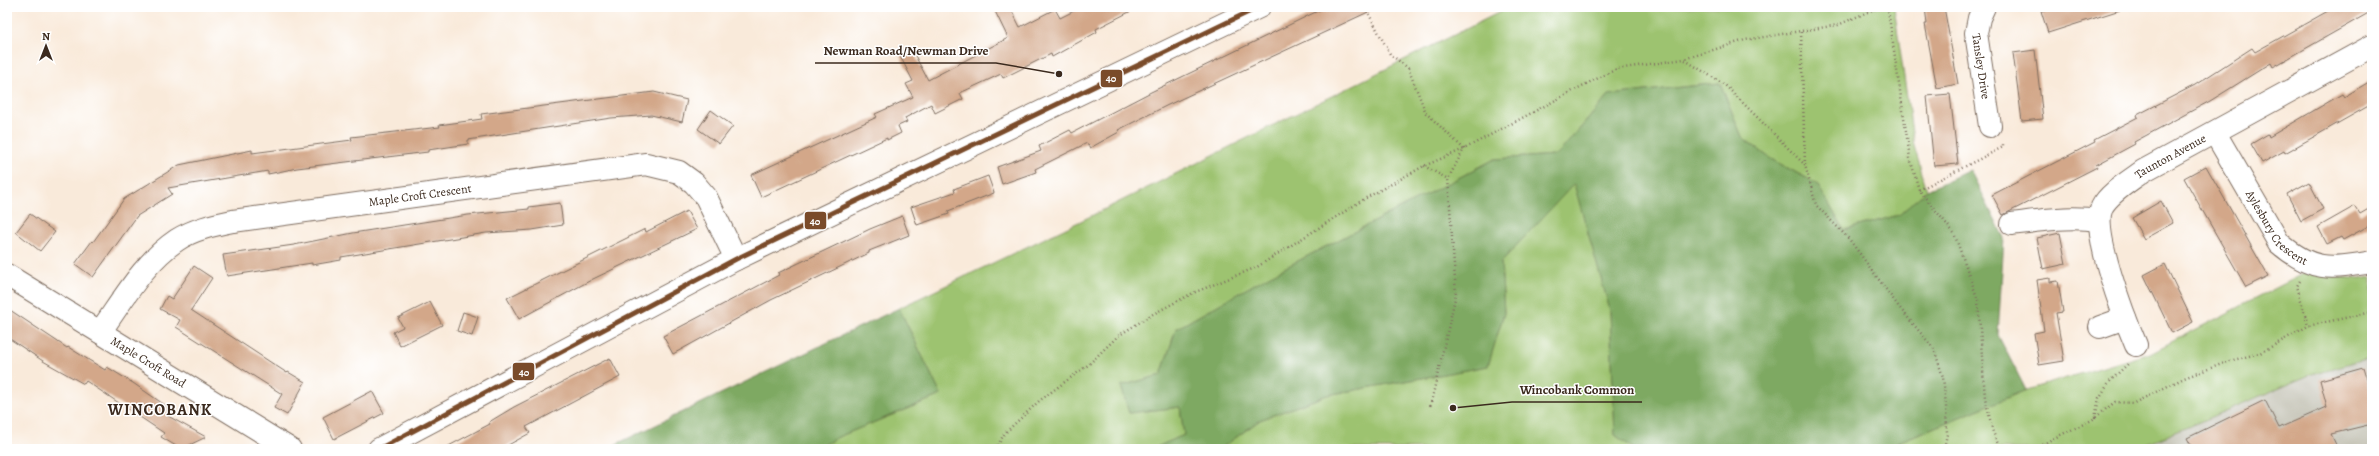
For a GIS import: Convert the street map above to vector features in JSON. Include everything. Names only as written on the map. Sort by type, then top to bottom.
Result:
[{"type":"street","points":[[379,449],[736,259],[1259,7]]},
{"type":"street","name":"Tansley Drive","points":[[1984,7],[1979,18],[1976,33],[1990,126]]},
{"type":"street","name":"Taunton Avenue","points":[[2136,344],[2125,318],[2099,231],[2099,220],[2102,207],[2110,197],[2143,171],[2214,134],[2372,46]]},
{"type":"street","name":"Aylesbury Crescent","points":[[2214,134],[2279,243],[2309,264],[2324,267],[2343,267],[2372,262]]},
{"type":"street","name":"Maple Croft Crescent","points":[[100,332],[143,272],[159,254],[178,240],[202,228],[233,221],[591,170],[646,164],[678,172],[694,183],[706,197],[736,259]]},
{"type":"street","points":[[2012,224],[2055,218],[2077,217],[2099,220]]},
{"type":"street","name":"Maple Croft Road","points":[[7,275],[290,449]]},
{"type":"street","points":[[2100,327],[2125,318]]},
{"type":"path","points":[[1365,7],[1390,54],[1408,68],[1426,113],[1464,148]]},
{"type":"path","points":[[996,449],[1004,434],[1039,401],[1088,365],[1118,336],[1153,314],[1193,293],[1257,267],[1366,198],[1424,166],[1464,148],[1617,69],[1684,60],[1745,40],[1838,25],[1880,7],[1888,10],[1910,158],[1919,190],[1954,233],[1978,300],[1986,398],[1993,432],[2000,449]]},
{"type":"path","points":[[1801,32],[1806,166],[1816,205],[1849,239],[1899,307],[1934,349],[1943,377],[1946,405],[1947,434],[1944,449]]},
{"type":"path","points":[[1684,60],[1726,85],[1806,166]]},
{"type":"path","points":[[1919,190],[2003,147],[2001,130],[1990,126]]},
{"type":"path","points":[[1430,407],[1456,294],[1448,179],[1464,148]]},
{"type":"path","points":[[1424,166],[1448,179]]},
{"type":"path","points":[[2308,326],[2297,286],[2309,264]]},
{"type":"path","points":[[2036,449],[2052,439],[2095,418],[2115,402],[2134,403],[2184,378],[2230,361],[2260,354],[2308,326],[2372,312]]},
{"type":"path","points":[[2095,418],[2099,398],[2111,380],[2128,366],[2136,344]]},
{"type":"shaded area","points":[[2372,357],[2372,449],[2136,449],[2312,374]]},
{"type":"green space","points":[[1510,7],[1894,7],[1914,146],[1927,190],[1899,215],[1844,230],[1817,184],[1771,159],[1742,137],[1720,83],[1609,95],[1557,155],[1495,159],[1267,277],[1176,329],[1161,375],[1121,386],[1129,413],[1180,407],[1184,435],[1152,449],[817,449],[838,437],[941,395],[899,308],[1089,217]]},
{"type":"green space","points":[[1720,83],[1742,137],[1771,159],[1817,184],[1844,230],[1899,215],[1927,190],[1970,170],[2004,238],[1998,335],[2026,390],[1881,449],[1634,449],[1615,435],[1610,310],[1574,184],[1501,262],[1504,313],[1488,366],[1327,395],[1260,420],[1220,449],[1152,449],[1184,435],[1180,407],[1129,413],[1121,386],[1161,375],[1176,329],[1267,277],[1495,159],[1557,155],[1609,95]]},
{"type":"green space","points":[[1574,183],[1610,310],[1615,435],[1634,449],[1220,449],[1260,420],[1327,395],[1488,366],[1504,313],[1501,262]]},
{"type":"green space","points":[[2305,273],[2361,279],[2372,277],[2372,357],[2312,374],[2136,449],[1881,449],[2026,390],[2150,353]]},
{"type":"green space","points":[[899,308],[941,395],[838,437],[817,449],[606,449]]},
{"type":"building","points":[[993,7],[1010,7],[1020,27],[1055,9],[1060,18],[1082,7],[1139,7],[1096,29],[1097,32],[1052,57],[1051,54],[1003,78],[1001,74],[960,93],[963,99],[935,113],[931,104],[905,118],[907,122],[898,126],[901,133],[887,140],[887,138],[761,197],[751,175],[877,117],[875,114],[913,97],[906,84],[913,81],[899,54],[911,48],[928,80],[1008,38]]},
{"type":"building","points":[[1326,7],[1379,7],[1168,105],[1118,130],[1119,132],[1090,148],[1087,143],[1035,169],[1036,172],[1002,184],[997,167],[1041,151],[1039,146],[1070,130],[1072,133],[1151,92]]},
{"type":"building","points":[[1925,7],[1944,7],[1958,84],[1937,88],[1925,24],[1927,24]]},
{"type":"building","points":[[2056,7],[2119,7],[2120,10],[2048,33],[2041,11]]},
{"type":"building","points":[[2335,7],[2372,7],[2372,11],[2273,67],[2271,63],[2210,101],[2134,142],[2135,144],[2096,165],[2097,167],[2003,215],[1992,195],[2095,142],[2094,140],[2138,117],[2137,115],[2195,85],[2252,48],[2255,52]]},
{"type":"building","points":[[2035,50],[2043,119],[2022,121],[2013,53]]},
{"type":"building","points":[[2372,80],[2372,104],[2285,153],[2284,151],[2262,163],[2251,144],[2268,134],[2269,137],[2342,94],[2344,97]]},
{"type":"building","points":[[654,92],[687,100],[682,122],[651,115],[611,118],[468,140],[468,144],[428,150],[428,152],[297,168],[268,174],[268,171],[168,188],[172,194],[137,216],[93,277],[75,264],[124,199],[179,165],[252,150],[252,153],[352,140],[351,137],[440,127],[439,125],[482,119],[481,114]]},
{"type":"building","points":[[1950,94],[1958,164],[1934,166],[1927,96]]},
{"type":"building","points":[[711,110],[733,126],[719,144],[698,129]]},
{"type":"building","points":[[2206,166],[2268,276],[2246,287],[2184,178]]},
{"type":"building","points":[[988,176],[994,193],[948,211],[949,214],[917,225],[911,207],[955,192],[954,189]]},
{"type":"building","points":[[2309,182],[2323,209],[2301,221],[2287,194]]},
{"type":"building","points":[[2161,201],[2173,223],[2144,239],[2132,218]]},
{"type":"building","points":[[560,203],[563,225],[532,230],[486,233],[341,257],[341,260],[312,265],[312,263],[227,276],[223,255],[294,245],[353,233],[468,215],[529,209],[529,207]]},
{"type":"building","points":[[2355,206],[2360,214],[2372,207],[2372,224],[2343,240],[2341,237],[2327,244],[2318,227]]},
{"type":"building","points":[[687,211],[697,229],[593,279],[519,319],[507,298],[645,229],[646,232]]},
{"type":"building","points":[[30,214],[55,232],[40,251],[16,232]]},
{"type":"building","points":[[902,216],[909,235],[869,251],[869,253],[771,300],[673,354],[663,336],[779,275],[778,273],[870,229]]},
{"type":"building","points":[[2060,233],[2066,264],[2043,269],[2037,238]]},
{"type":"building","points":[[2165,264],[2193,322],[2172,333],[2144,275]]},
{"type":"building","points":[[194,266],[212,278],[191,310],[287,373],[288,372],[305,382],[287,415],[274,408],[282,394],[176,327],[180,320],[160,309],[167,296],[172,299]]},
{"type":"building","points":[[2050,278],[2050,282],[2058,281],[2063,312],[2056,313],[2064,361],[2039,365],[2034,333],[2044,331],[2037,280]]},
{"type":"building","points":[[430,302],[442,325],[400,346],[393,332],[403,327],[398,318]]},
{"type":"building","points":[[7,308],[67,348],[68,347],[105,370],[107,367],[133,383],[172,410],[168,416],[206,437],[181,449],[161,437],[164,433],[86,381],[84,384],[43,361],[7,337]]},
{"type":"building","points":[[463,312],[478,317],[472,336],[457,331]]},
{"type":"building","points":[[610,358],[620,377],[526,427],[530,433],[501,449],[443,449],[490,424],[489,422],[514,407]]},
{"type":"building","points":[[2363,368],[2372,398],[2372,424],[2331,434],[2338,449],[2193,449],[2187,438],[2265,400],[2279,428],[2327,407],[2320,380]]},
{"type":"building","points":[[372,391],[384,413],[334,439],[323,417]]},
{"type":"transit line","name":"40","points":[[379,449],[736,259],[1259,7]]},
{"type":"place","name":"Newman Road/Newman Drive","points":[[1059,74]]},
{"type":"place","name":"Wincobank Common","points":[[1453,408]]},
{"type":"district","name":"WINCOBANK","points":[[160,409]]}]
